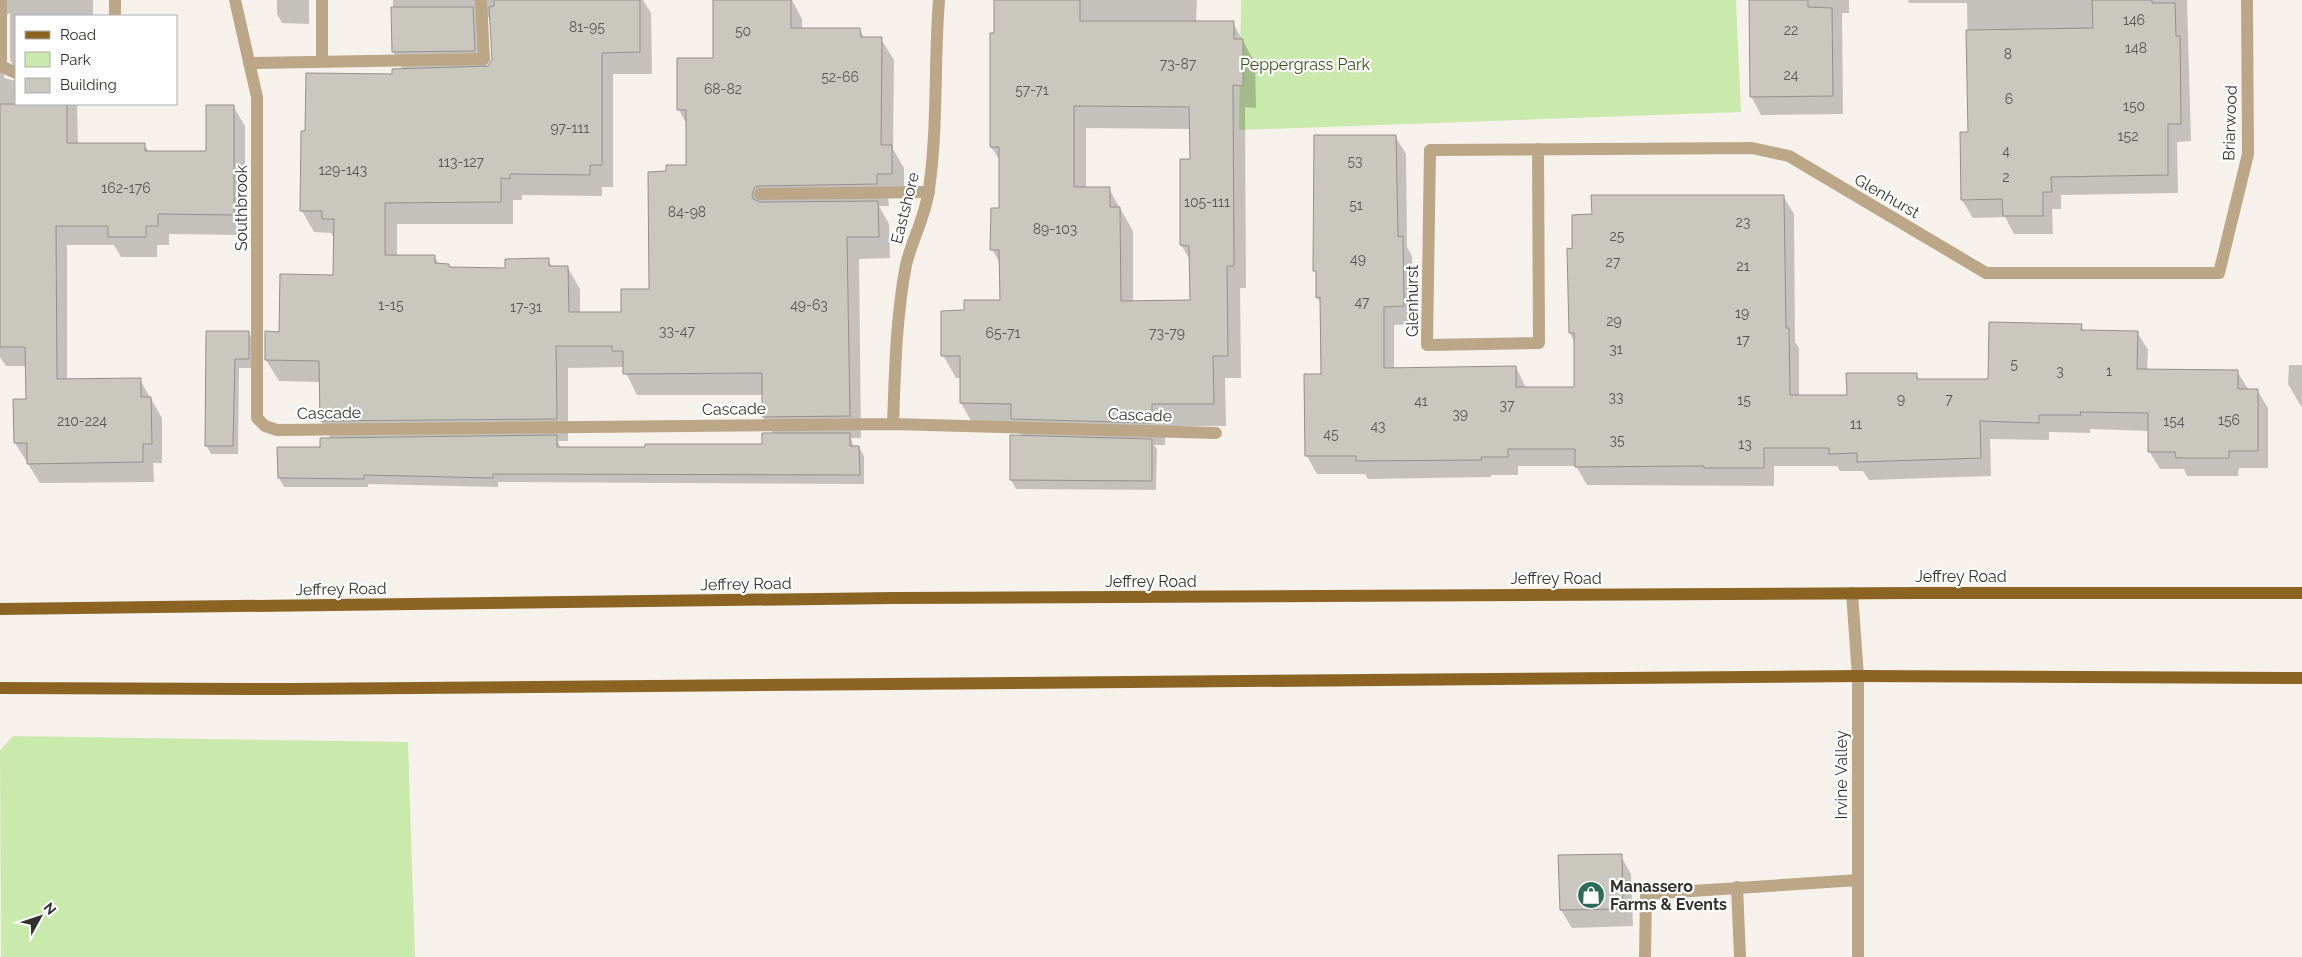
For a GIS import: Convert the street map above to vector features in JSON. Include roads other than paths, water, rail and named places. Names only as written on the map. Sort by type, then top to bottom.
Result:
[{"type":"main road","name":"Jeffrey Road","points":[[0,609],[895,598],[1852,593],[2302,593]]},
{"type":"main road","points":[[0,688],[290,689],[1858,676],[2302,678]]},
{"type":"street","points":[[1,0],[1,66],[15,73]]},
{"type":"street","points":[[115,0],[115,15]]},
{"type":"street","name":"Southbrook","points":[[235,0],[257,97],[257,418]]},
{"type":"street","points":[[322,0],[322,62]]},
{"type":"street","points":[[249,63],[484,58],[481,0]]},
{"type":"street","name":"Eastshore","points":[[893,424],[896,349],[907,265],[929,192],[936,124],[936,44],[939,0]]},
{"type":"street","name":"Briarwood","points":[[2219,273],[2248,154],[2247,0]]},
{"type":"street","name":"Glenhurst","points":[[1538,149],[1539,343],[1427,345],[1430,150],[1538,149],[1752,148],[1789,156],[1986,273],[2219,273]]},
{"type":"street","points":[[760,194],[929,192]]},
{"type":"street","name":"Cascade","points":[[257,418],[265,426],[277,430],[893,424],[1216,433]]},
{"type":"street","name":"Irvine Valley","points":[[1852,593],[1858,676],[1858,957]]},
{"type":"street","points":[[1645,957],[1646,894],[1737,886],[1858,880]]},
{"type":"street","points":[[1737,886],[1740,957]]},
{"type":"place","name":"Manassero Farms & Events","points":[[1591,895]]},
{"type":"park label","name":"Peppergrass Park","points":[[1305,64]]}]
